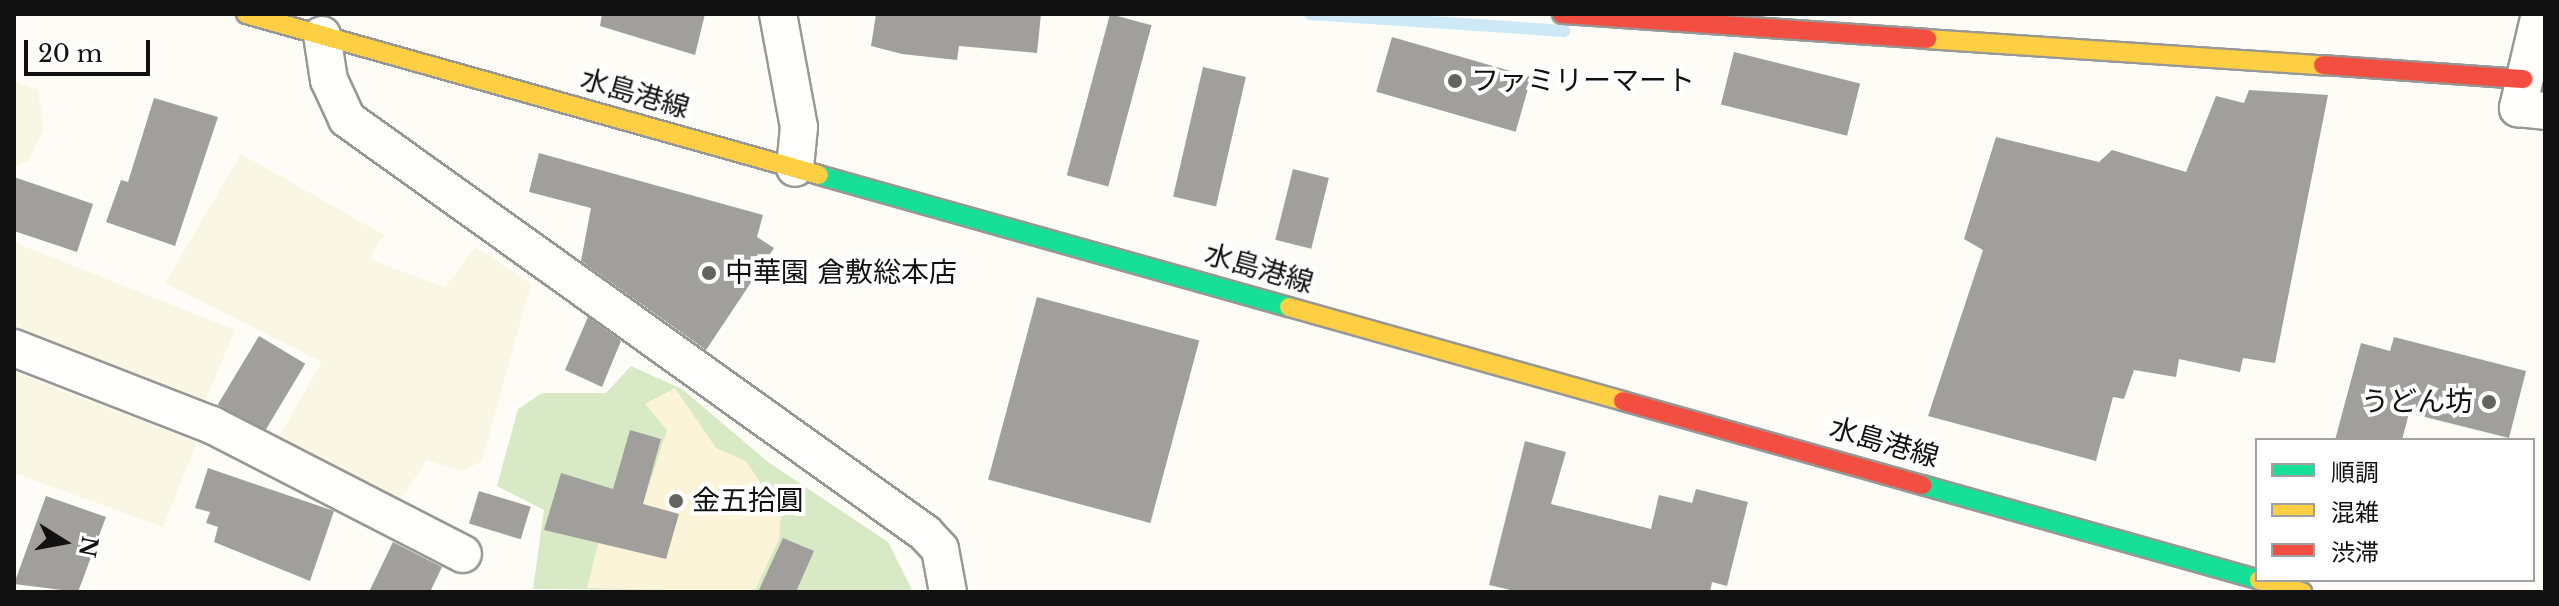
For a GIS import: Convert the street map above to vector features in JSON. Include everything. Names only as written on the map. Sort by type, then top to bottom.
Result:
[{"type":"main road","name":"水島港線","points":[[246,14],[2255,579]]},
{"type":"main road","points":[[1562,14],[2528,95]]},
{"type":"main road","name":"水島港線","points":[[2265,582],[2302,592]]},
{"type":"street","points":[[778,14],[799,127],[795,168]]},
{"type":"street","points":[[2528,95],[2540,14]]},
{"type":"street","points":[[322,35],[329,80],[347,119],[925,533],[940,549],[948,592]]},
{"type":"street","points":[[14,348],[212,425],[463,554]]},
{"type":"shaded area","points":[[14,81],[38,90],[44,130],[28,161],[14,167]]},
{"type":"shaded area","points":[[241,154],[384,235],[369,259],[445,287],[475,247],[531,284],[482,461],[461,472],[427,460],[400,500],[278,438],[322,362],[165,283]]},
{"type":"shaded area","points":[[14,242],[235,330],[203,406],[14,331]]},
{"type":"shaded area","points":[[14,372],[197,442],[163,527],[14,473]]},
{"type":"green space","points":[[631,366],[682,389],[768,462],[888,542],[913,592],[533,589],[544,510],[497,486],[518,409],[542,393],[606,393]]},
{"type":"sand","points":[[675,388],[716,448],[746,461],[781,513],[779,539],[754,592],[587,588],[599,540],[643,504],[667,430],[645,404]]},
{"type":"building","points":[[602,14],[705,14],[695,55],[600,26]]},
{"type":"building","points":[[876,14],[1041,14],[1037,53],[959,46],[957,60],[902,54],[871,46]]},
{"type":"building","points":[[1110,14],[1152,25],[1108,186],[1067,175]]},
{"type":"building","points":[[1392,37],[1531,77],[1516,132],[1376,92]]},
{"type":"building","points":[[1734,52],[1860,83],[1847,136],[1721,104]]},
{"type":"building","points":[[1203,67],[1246,77],[1216,206],[1173,197]]},
{"type":"building","points":[[2249,90],[2328,95],[2275,363],[2243,358],[2240,372],[2179,359],[2176,377],[2134,370],[2124,399],[2113,397],[2096,461],[1928,416],[1983,250],[1964,239],[1996,137],[2099,162],[2112,150],[2186,172],[2216,96],[2244,103]]},
{"type":"building","points":[[154,98],[218,117],[175,246],[106,222],[121,180],[128,182]]},
{"type":"building","points":[[539,153],[763,215],[757,237],[774,248],[706,350],[581,261],[591,208],[529,192]]},
{"type":"building","points":[[1293,169],[1329,178],[1311,249],[1275,240]]},
{"type":"building","points":[[14,177],[93,204],[77,252],[14,231]]},
{"type":"building","points":[[1037,297],[1199,340],[1150,523],[988,480]]},
{"type":"building","points":[[588,317],[621,341],[602,387],[565,370]]},
{"type":"building","points":[[259,336],[305,364],[264,432],[218,405]]},
{"type":"building","points":[[2394,337],[2526,371],[2509,438],[2409,413],[2403,438],[2336,438],[2361,343],[2390,351]]},
{"type":"building","points":[[630,430],[661,439],[643,504],[679,514],[666,559],[544,530],[561,473],[613,489]]},
{"type":"building","points":[[1525,441],[1566,452],[1551,504],[1651,529],[1659,495],[1692,503],[1696,489],[1748,502],[1727,586],[1712,582],[1710,592],[1519,592],[1489,585]]},
{"type":"building","points":[[208,468],[334,511],[310,581],[214,542],[218,527],[206,523],[210,512],[195,508]]},
{"type":"building","points":[[479,491],[531,507],[521,539],[469,524]]},
{"type":"building","points":[[46,496],[106,517],[78,592],[14,584]]},
{"type":"building","points":[[783,538],[814,551],[796,592],[758,592]]},
{"type":"building","points":[[393,542],[442,567],[430,592],[369,592]]},
{"type":"waterway","points":[[1310,14],[1564,31]]},
{"type":"traffic: fast","points":[[819,175],[1289,307]]},
{"type":"traffic: fast","points":[[1922,485],[2255,578]]},
{"type":"traffic: slow","points":[[246,14],[819,175]]},
{"type":"traffic: slow","points":[[1927,39],[2323,65]]},
{"type":"traffic: slow","points":[[1289,307],[1623,401]]},
{"type":"traffic: slow","points":[[2266,582],[2302,592]]},
{"type":"traffic: jam","points":[[1562,14],[1927,39]]},
{"type":"traffic: jam","points":[[2323,65],[2524,79]]},
{"type":"traffic: jam","points":[[1623,401],[1922,485]]},
{"type":"place","name":"ファミリーマート","points":[[1455,81]]},
{"type":"place","name":"中華園 倉敷総本店","points":[[709,273]]},
{"type":"place","name":"うどん坊","points":[[2489,402]]},
{"type":"place","name":"金五拾圓","points":[[676,501]]}]
